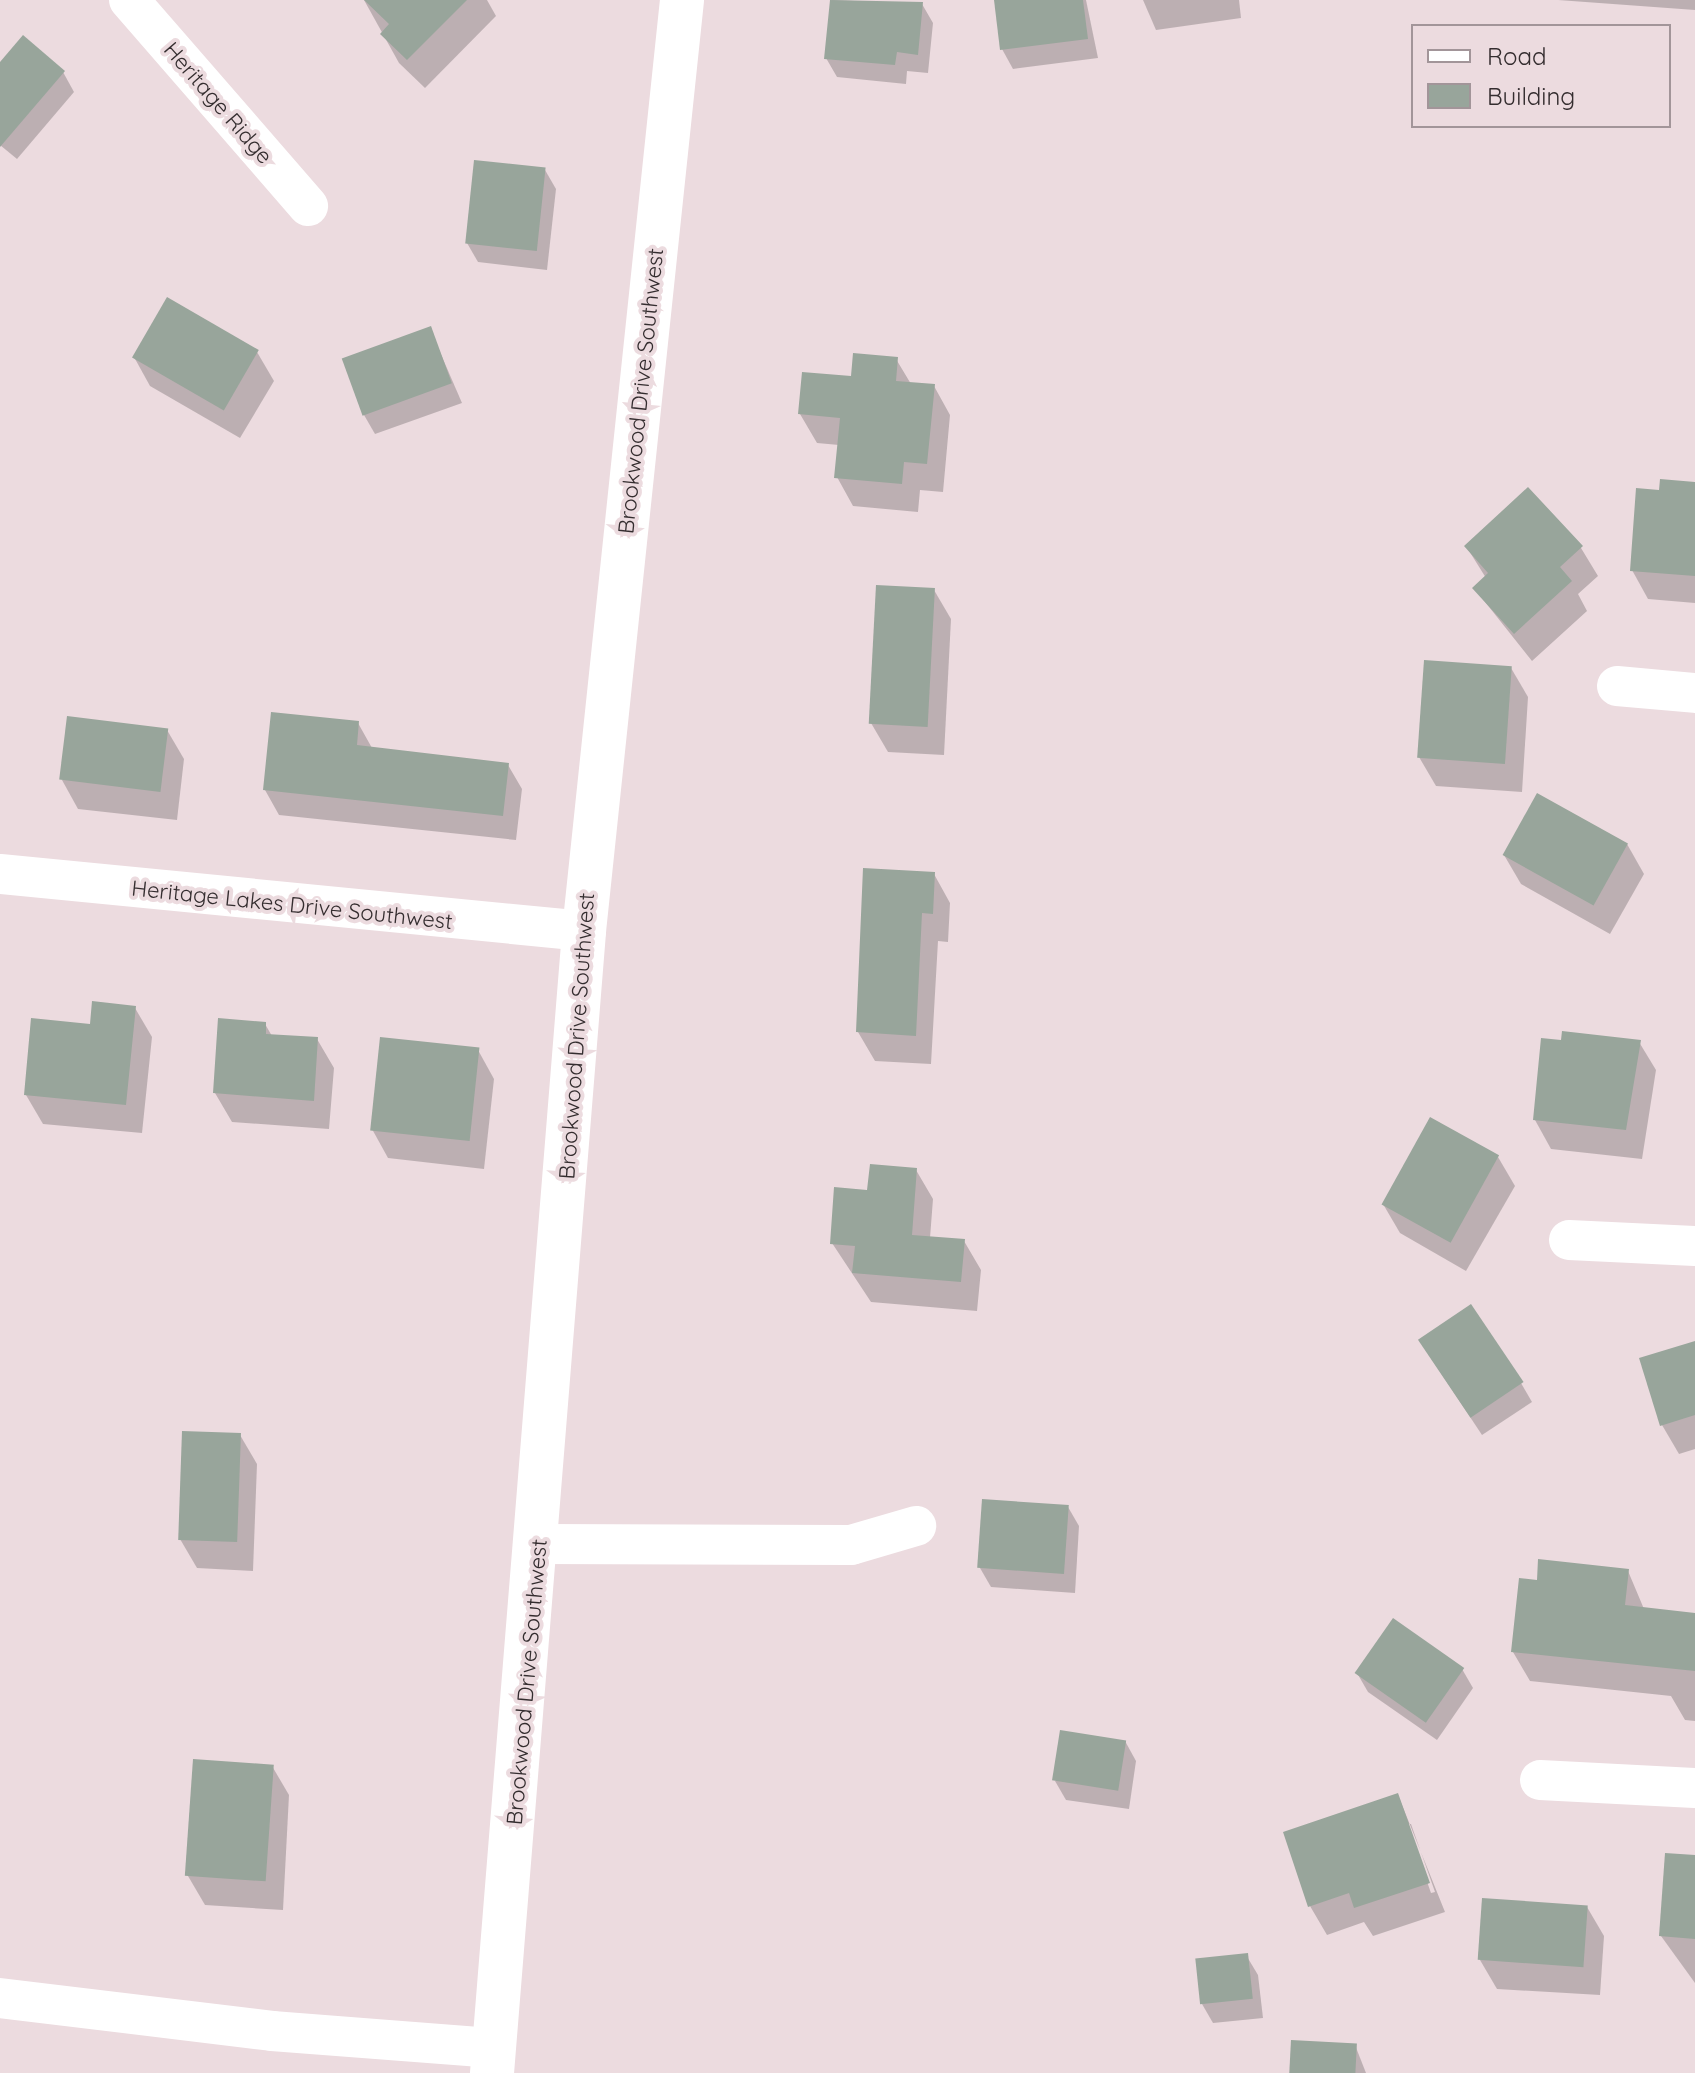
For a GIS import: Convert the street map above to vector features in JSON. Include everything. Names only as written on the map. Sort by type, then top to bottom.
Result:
[{"type":"street","name":"Heritage Ridge","points":[[129,0],[308,206]]},
{"type":"street","name":"Brookwood Drive Southwest","points":[[493,2061],[540,1544],[584,931],[682,0]]},
{"type":"street","points":[[1617,686],[1695,693]]},
{"type":"street","name":"Heritage Lakes Drive Southwest","points":[[0,874],[584,931]]},
{"type":"street","points":[[1569,1240],[1695,1246]]},
{"type":"street","points":[[540,1544],[851,1545],[916,1526]]},
{"type":"street","points":[[1540,1780],[1695,1788]]},
{"type":"street","points":[[0,1998],[493,2061]]},
{"type":"building","points":[[364,0],[467,0],[407,60],[380,34],[389,24]]},
{"type":"building","points":[[830,0],[923,2],[918,55],[897,52],[895,65],[824,59]]},
{"type":"building","points":[[994,0],[1083,0],[1088,39],[1000,50]]},
{"type":"building","points":[[23,35],[65,71],[0,147],[0,62]]},
{"type":"building","points":[[474,160],[546,168],[537,251],[465,244]]},
{"type":"building","points":[[167,297],[259,350],[224,411],[132,358]]},
{"type":"building","points":[[431,326],[452,383],[363,416],[342,358]]},
{"type":"building","points":[[853,353],[898,357],[896,381],[935,384],[927,464],[904,462],[902,484],[834,478],[840,418],[798,414],[802,372],[851,376]]},
{"type":"building","points":[[1660,479],[1695,482],[1695,576],[1630,571],[1636,488],[1659,490]]},
{"type":"building","points":[[1528,487],[1583,546],[1560,567],[1572,581],[1514,634],[1472,588],[1488,573],[1464,546]]},
{"type":"building","points":[[876,585],[935,588],[928,727],[869,724]]},
{"type":"building","points":[[1424,660],[1512,666],[1505,764],[1417,758]]},
{"type":"building","points":[[271,712],[359,721],[357,745],[509,763],[503,816],[263,790]]},
{"type":"building","points":[[67,716],[168,728],[160,792],[59,780]]},
{"type":"building","points":[[1537,793],[1628,843],[1594,906],[1503,855]]},
{"type":"building","points":[[863,868],[935,872],[933,914],[922,913],[916,1036],[856,1032]]},
{"type":"building","points":[[92,1001],[136,1006],[126,1105],[24,1095],[31,1018],[90,1024]]},
{"type":"building","points":[[218,1018],[266,1022],[266,1034],[318,1037],[314,1101],[213,1093]]},
{"type":"building","points":[[1562,1031],[1641,1040],[1626,1130],[1533,1120],[1541,1038],[1561,1040]]},
{"type":"building","points":[[380,1037],[479,1047],[470,1141],[370,1130]]},
{"type":"building","points":[[1430,1117],[1499,1155],[1451,1243],[1382,1204]]},
{"type":"building","points":[[870,1164],[917,1168],[912,1235],[965,1239],[961,1282],[852,1273],[855,1246],[830,1244],[834,1187],[867,1190]]},
{"type":"building","points":[[1471,1304],[1524,1382],[1471,1418],[1418,1340]]},
{"type":"building","points":[[1695,1341],[1695,1415],[1660,1426],[1639,1358]]},
{"type":"building","points":[[182,1431],[241,1433],[237,1542],[178,1540]]},
{"type":"building","points":[[982,1499],[1069,1505],[1064,1574],[977,1568]]},
{"type":"building","points":[[1538,1559],[1629,1569],[1625,1605],[1695,1613],[1695,1671],[1511,1652],[1519,1578],[1537,1580]]},
{"type":"building","points":[[1393,1618],[1464,1668],[1426,1723],[1355,1673]]},
{"type":"building","points":[[1060,1730],[1126,1740],[1118,1791],[1052,1780]]},
{"type":"building","points":[[193,1759],[274,1765],[266,1881],[185,1876]]},
{"type":"building","points":[[1398,1793],[1430,1883],[1354,1908],[1349,1893],[1308,1907],[1283,1832]]},
{"type":"building","points":[[1665,1853],[1695,1855],[1695,1939],[1659,1936]]},
{"type":"building","points":[[1482,1898],[1588,1905],[1583,1967],[1478,1960]]},
{"type":"building","points":[[1248,1953],[1253,1999],[1200,2004],[1195,1959]]},
{"type":"building","points":[[1291,2040],[1357,2043],[1355,2073],[1289,2073]]}]
